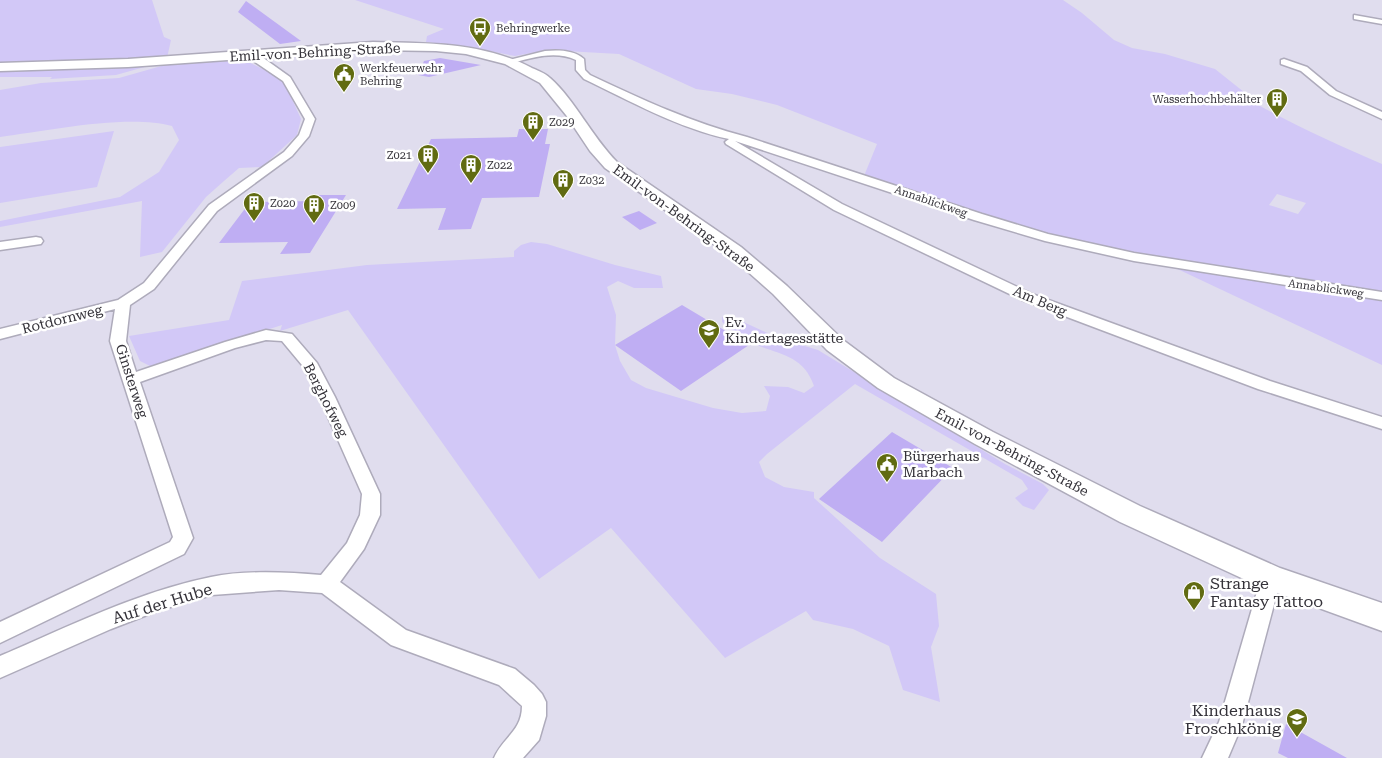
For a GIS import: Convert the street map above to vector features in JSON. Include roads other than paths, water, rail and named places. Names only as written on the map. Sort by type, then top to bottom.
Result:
[{"type":"main road","name":"Emil-von-Behring-Straße","points":[[0,67],[128,63],[373,46],[416,46],[466,50],[509,61],[545,80],[572,113],[595,148],[611,165],[735,251],[780,290],[835,345],[879,378],[942,415],[1077,487],[1271,578],[1382,617]]},
{"type":"street","points":[[1357,18],[1382,22]]},
{"type":"street","points":[[124,303],[149,286],[213,208],[288,154],[304,136],[310,119],[287,79],[258,60],[255,54]]},
{"type":"street","name":"Annablickweg","points":[[509,61],[549,54],[572,55],[580,59],[581,70],[587,77],[654,109],[719,134],[751,142],[978,217],[1045,237],[1134,257],[1382,296]]},
{"type":"street","points":[[1284,62],[1304,69],[1333,93],[1382,116]]},
{"type":"street","name":"Am Berg","points":[[719,134],[804,188],[838,207],[1027,297],[1264,385],[1382,423]]},
{"type":"street","points":[[0,246],[36,241]]},
{"type":"street","name":"Rotdornweg","points":[[0,334],[124,303]]},
{"type":"street","name":"Ginsterweg","points":[[0,633],[177,548],[183,538],[118,340],[124,303]]},
{"type":"street","name":"Berghofweg","points":[[130,380],[230,345],[266,336],[287,337],[308,362],[327,397],[371,494],[370,515],[354,549],[326,584]]},
{"type":"street","points":[[1215,758],[1230,725],[1271,578]]},
{"type":"street","name":"Auf der Hube","points":[[0,667],[103,622],[158,602],[212,586],[279,582],[326,584]]},
{"type":"street","points":[[326,584],[399,638],[507,677],[526,693],[534,702],[534,716],[530,731],[506,758]]},
{"type":"place","name":"Behringwerke","points":[[480,47]]},
{"type":"place","name":"Werkfeuerwehr Behring","points":[[344,93]]},
{"type":"place","name":"Wasserhochbehälter","points":[[1277,118]]},
{"type":"place","name":"Z029","points":[[533,141]]},
{"type":"place","name":"Z021","points":[[428,174]]},
{"type":"place","name":"Z022","points":[[471,184]]},
{"type":"place","name":"Z032","points":[[563,199]]},
{"type":"place","name":"Z020","points":[[254,222]]},
{"type":"place","name":"Z009","points":[[314,224]]},
{"type":"place","name":"Ev. Kindertagesstätte","points":[[709,349]]},
{"type":"place","name":"Bürgerhaus Marbach","points":[[887,483]]},
{"type":"place","name":"Strange Fantasy Tattoo","points":[[1194,611]]},
{"type":"place","name":"Kinderhaus Froschkönig","points":[[1297,738]]}]
